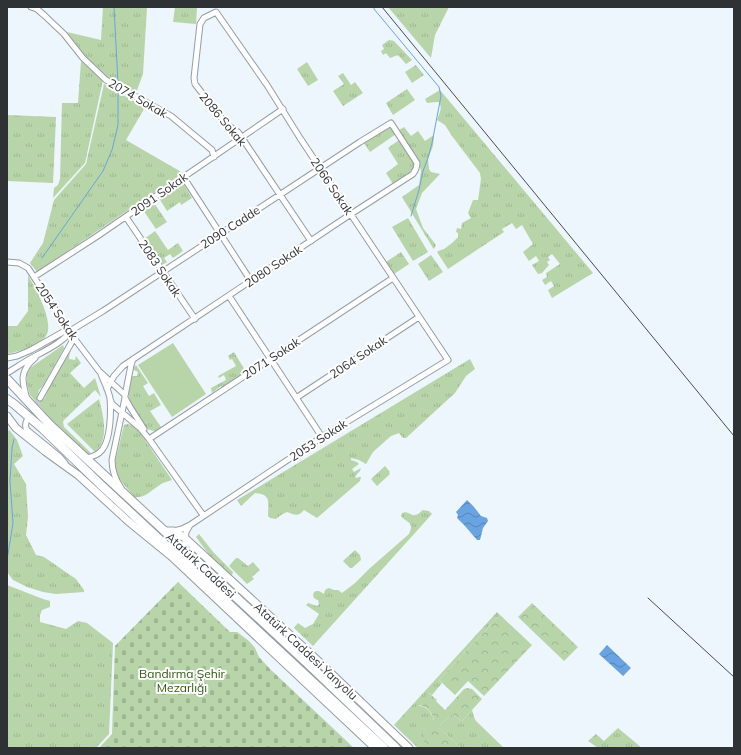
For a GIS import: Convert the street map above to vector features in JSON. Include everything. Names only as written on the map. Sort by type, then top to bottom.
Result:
[{"type":"highway","name":"Atatürk Caddesi","points":[[7,379],[50,425],[396,748]]},
{"type":"highway","name":"Atatürk Caddesi","points":[[7,399],[43,428],[101,485],[384,748]]},
{"type":"main road","name":"Atatürk Caddesi","points":[[7,416],[16,428],[78,475],[128,521],[171,556],[375,748]]},
{"type":"main road","points":[[164,531],[174,531]]},
{"type":"main road","name":"Atatürk Caddesi Yanyolu","points":[[174,531],[185,538],[313,656],[409,748]]},
{"type":"street","name":"2074 Sokak","points":[[31,7],[42,12],[64,34],[83,58],[106,80],[171,116],[212,150],[214,157]]},
{"type":"street","name":"2066 Sokak","points":[[216,12],[268,85],[300,138],[448,360]]},
{"type":"street","name":"2086 Sokak","points":[[216,12],[206,17],[200,24],[194,82],[196,87],[227,125],[236,130],[311,241]]},
{"type":"street","name":"2091 Sokak","points":[[34,277],[184,178],[283,109]]},
{"type":"street","name":"2090 Cadde","points":[[44,351],[66,336],[70,331],[391,123],[417,163],[416,171],[413,174]]},
{"type":"street","name":"2080 Sokak","points":[[107,389],[114,376],[123,366],[413,174]]},
{"type":"street","points":[[184,178],[251,281]]},
{"type":"street","name":"2083 Sokak","points":[[126,217],[195,319]]},
{"type":"street","name":"2054 Sokak","points":[[7,262],[19,263],[28,268],[74,338],[99,371],[125,395],[125,399],[144,427],[149,439]]},
{"type":"street","name":"2071 Sokak","points":[[149,439],[393,278]]},
{"type":"street","points":[[229,296],[322,437]]},
{"type":"street","name":"2064 Sokak","points":[[296,398],[419,317]]},
{"type":"street","name":"2090 Cadde","points":[[7,358],[31,350],[63,332],[70,331]]},
{"type":"street","points":[[40,398],[74,338]]},
{"type":"street","points":[[49,340],[50,344],[53,345]]},
{"type":"street","points":[[7,373],[44,351]]},
{"type":"street","points":[[28,402],[23,384],[25,368],[44,351]]},
{"type":"street","points":[[126,496],[112,469],[112,460],[125,399],[130,365],[133,359]]},
{"type":"street","name":"2053 Sokak","points":[[190,525],[322,437],[448,360]]},
{"type":"street","name":"2054 Sokak","points":[[99,371],[111,402],[140,428],[149,439],[203,515]]},
{"type":"street","points":[[86,458],[95,455],[103,448],[107,439],[110,423],[110,398],[112,392],[119,390],[122,391]]},
{"type":"street","points":[[114,405],[120,405],[125,399]]},
{"type":"street","points":[[120,423],[125,419],[130,420]]},
{"type":"street","points":[[27,420],[25,428],[60,457],[78,475]]},
{"type":"street","points":[[174,531],[190,525]]},
{"type":"street","points":[[184,550],[186,532],[190,525]]},
{"type":"green space","points":[[103,7],[147,7],[143,74],[136,93],[106,76],[85,56],[67,32],[101,40]]},
{"type":"green space","points":[[175,7],[197,7],[196,24],[173,22]]},
{"type":"green space","points":[[388,7],[449,7],[435,35],[431,58]]},
{"type":"green space","points":[[389,40],[394,41],[412,60],[406,64],[398,55],[390,58],[386,53],[383,55],[381,51],[384,49],[382,45]]},
{"type":"green space","points":[[81,61],[103,80],[85,163],[53,198],[54,188],[58,185],[60,179],[62,103],[78,103]]},
{"type":"green space","points":[[307,62],[318,80],[308,86],[297,69]]},
{"type":"green space","points":[[416,65],[424,75],[412,83],[405,72]]},
{"type":"green space","points":[[343,73],[351,85],[355,82],[363,93],[343,106],[333,91],[344,84],[338,76]]},
{"type":"green space","points":[[104,84],[144,109],[126,140],[183,173],[37,272],[30,263],[43,243],[54,200],[86,164]]},
{"type":"green space","points":[[407,89],[415,100],[393,115],[386,103]]},
{"type":"green space","points":[[440,90],[593,273],[552,298],[548,290],[554,286],[551,281],[545,285],[542,280],[547,277],[546,273],[560,264],[552,254],[548,257],[550,260],[547,262],[549,265],[542,273],[538,274],[532,265],[539,261],[536,256],[529,261],[523,252],[533,244],[522,225],[516,229],[512,223],[502,229],[504,232],[448,269],[437,252],[456,240],[458,237],[458,233],[456,232],[457,228],[461,229],[462,223],[471,218],[468,213],[473,200],[478,200],[481,179],[480,173],[445,125],[437,120],[441,109],[439,102],[427,103],[425,99]]},
{"type":"green space","points":[[7,115],[56,117],[53,183],[7,181]]},
{"type":"green space","points":[[390,125],[396,134],[370,152],[364,143]]},
{"type":"green space","points":[[404,127],[411,136],[418,131],[425,141],[434,135],[433,146],[428,159],[429,169],[431,172],[440,174],[422,193],[416,209],[423,228],[436,245],[434,249],[402,197],[419,185],[421,171],[419,163],[399,130]]},
{"type":"green space","points":[[399,140],[414,163],[414,169],[393,184],[386,173],[398,164],[388,148]]},
{"type":"green space","points":[[183,183],[192,198],[181,205],[180,202],[167,211],[159,198]]},
{"type":"green space","points":[[154,203],[167,222],[156,229],[143,210]]},
{"type":"green space","points":[[408,218],[428,252],[413,261],[392,227]]},
{"type":"green space","points":[[155,231],[168,250],[178,243],[183,251],[173,258],[170,254],[164,258],[167,262],[162,265],[144,239]]},
{"type":"green space","points":[[401,252],[409,264],[394,274],[386,262]]},
{"type":"green space","points":[[431,255],[443,272],[429,281],[418,264]]},
{"type":"green space","points":[[28,275],[43,305],[48,322],[48,330],[46,336],[34,345],[23,350],[7,354],[7,326],[17,326],[28,311]]},
{"type":"green space","points":[[173,343],[206,394],[172,417],[138,365]]},
{"type":"green space","points":[[63,345],[64,348],[43,386],[39,390],[37,397],[44,399],[47,389],[70,350],[69,359],[75,360],[76,356],[81,363],[70,373],[84,388],[95,378],[101,397],[95,390],[63,422],[64,427],[90,452],[90,454],[87,454],[56,425],[30,395],[27,384],[27,374],[30,368]]},
{"type":"green space","points":[[234,352],[246,372],[222,387],[221,386],[212,393],[211,388],[226,380],[224,375],[219,378],[218,376],[236,366],[232,359],[230,360],[228,356]]},
{"type":"green space","points":[[470,359],[475,369],[466,376],[455,393],[406,438],[403,438],[399,433],[391,436],[373,452],[366,464],[351,458],[351,460],[359,464],[352,469],[354,472],[361,468],[355,476],[356,478],[361,477],[360,481],[317,518],[304,510],[294,515],[287,512],[276,519],[270,518],[268,516],[267,497],[260,494],[255,493],[241,506],[237,500]]},
{"type":"green space","points":[[136,365],[148,383],[143,386],[149,396],[154,393],[161,405],[150,411],[161,427],[157,431],[150,430],[144,425],[132,406],[129,398],[131,376],[137,376],[138,372],[134,370]]},
{"type":"green space","points":[[99,399],[104,434],[100,447],[95,452],[67,424]]},
{"type":"green space","points":[[124,425],[133,425],[141,434],[172,480],[163,483],[146,495],[138,497],[134,497],[116,475],[115,462]]},
{"type":"green space","points":[[8,428],[17,440],[23,456],[14,464],[26,484],[28,517],[26,535],[36,555],[44,557],[76,579],[84,592],[56,594],[43,592],[27,587],[13,580],[7,572]]},
{"type":"green space","points":[[385,466],[390,474],[377,486],[371,479]]},
{"type":"green space","points":[[423,510],[429,511],[432,514],[313,646],[294,628],[298,623],[305,628],[313,624],[319,614],[306,605],[308,603],[317,606],[319,604],[318,600],[313,596],[314,592],[319,591],[324,594],[325,590],[329,588],[338,590],[342,593],[409,534],[411,530],[410,524],[401,516],[402,513],[406,512],[416,515]]},
{"type":"green space","points":[[199,534],[214,553],[233,572],[232,575],[221,567],[208,553],[196,537]]},
{"type":"green space","points":[[355,550],[360,555],[361,560],[350,568],[343,561]]},
{"type":"green space","points":[[236,558],[248,566],[253,562],[260,570],[252,577],[254,579],[247,584],[229,566]]},
{"type":"green space","name":"Bandırma Şehir Mezarlığı","points":[[178,582],[230,632],[237,632],[249,641],[255,648],[259,657],[270,669],[354,748],[99,748],[112,734],[115,646]]},
{"type":"green space","points":[[7,585],[50,601],[50,607],[42,610],[40,622],[66,629],[78,621],[87,623],[113,643],[109,734],[96,748],[7,748]]},
{"type":"green space","points":[[532,603],[578,647],[564,661],[518,617]]},
{"type":"green space","points":[[497,612],[500,615],[439,680],[442,683],[432,695],[429,693],[419,706],[429,710],[434,721],[424,731],[424,748],[418,748],[394,725]]},
{"type":"green space","points":[[500,615],[532,645],[484,696],[468,681],[455,695],[439,680]]},
{"type":"green space","points":[[464,689],[472,689],[482,699],[462,721],[452,714],[438,727],[461,748],[424,748],[424,731],[434,720],[429,710],[418,705],[429,693],[445,710]]},
{"type":"green space","points":[[472,710],[476,721],[504,748],[461,748],[438,727],[452,714],[462,721]]},
{"type":"green space","points":[[618,728],[642,748],[598,748],[588,741],[596,734],[604,741]]},
{"type":"water","points":[[467,500],[481,516],[487,518],[488,521],[483,528],[480,540],[477,540],[457,518],[458,515],[456,512]]},
{"type":"water","points":[[607,645],[631,668],[623,676],[599,654]]},
{"type":"waterway","points":[[114,7],[118,83]]},
{"type":"waterway","points":[[374,7],[374,9],[439,87],[441,96],[432,143],[411,216]]},
{"type":"waterway","points":[[42,258],[103,171],[112,150],[118,125],[118,90]]},
{"type":"waterway","points":[[7,560],[13,523],[10,481],[14,439]]},
{"type":"tunnel","points":[[28,418],[40,398]]},
{"type":"railway","points":[[382,7],[734,436]]},
{"type":"railway","points":[[648,598],[734,677]]}]
